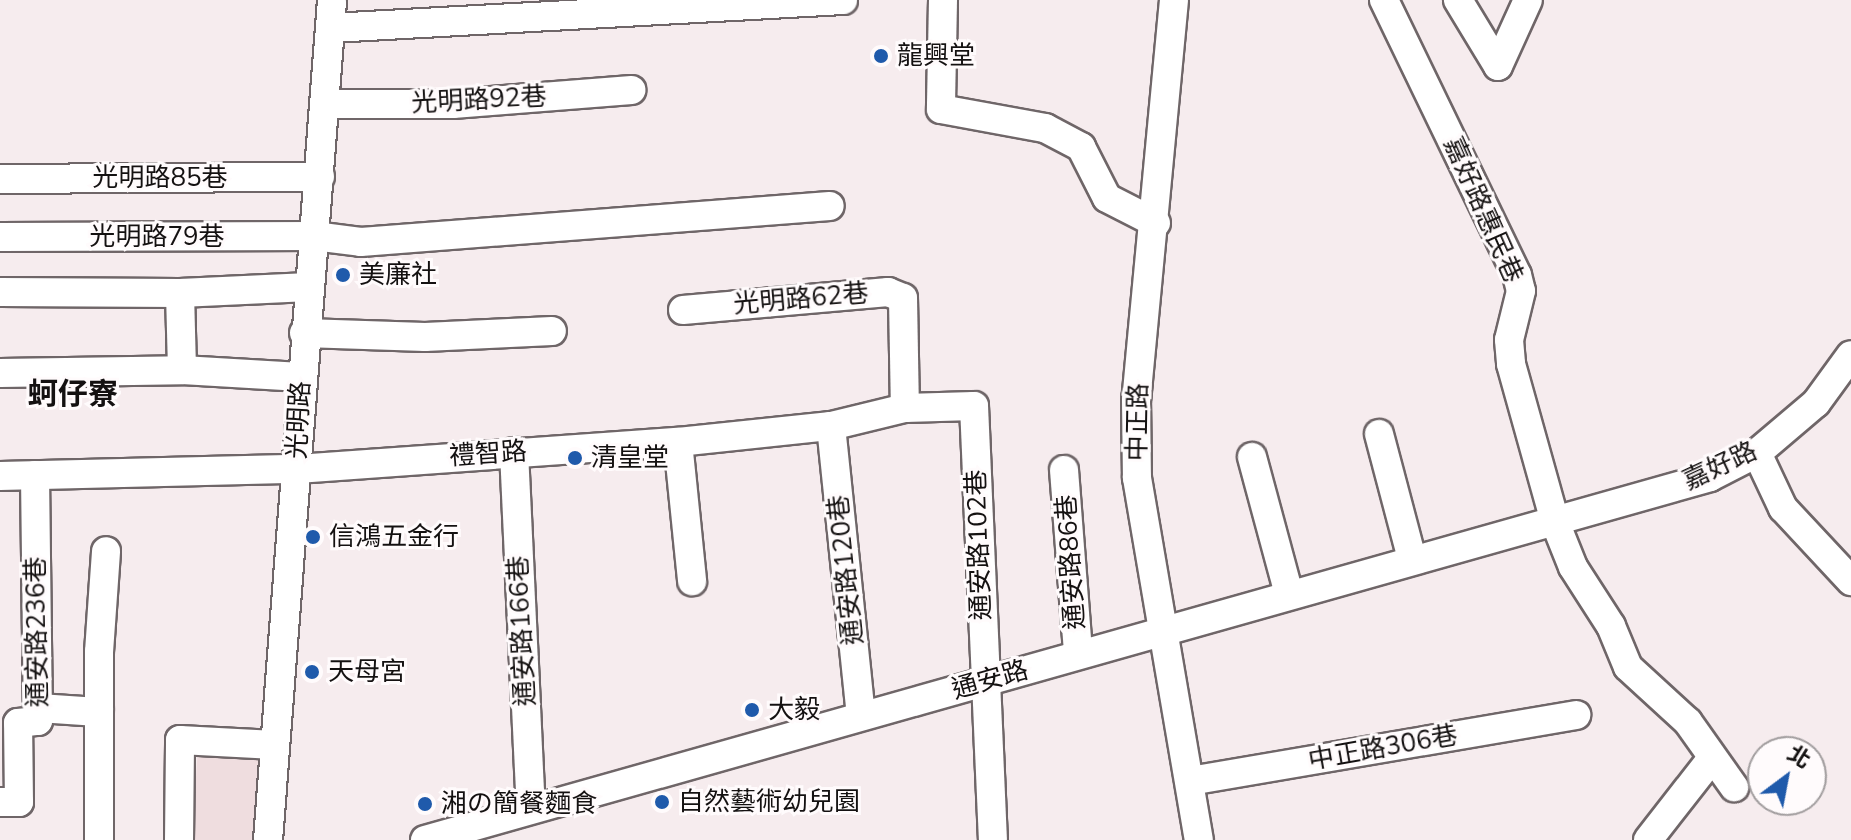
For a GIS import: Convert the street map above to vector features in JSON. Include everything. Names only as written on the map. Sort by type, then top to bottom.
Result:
[{"type":"street","points":[[332,14],[843,0]]},
{"type":"street","points":[[943,0],[941,109],[1045,128],[1081,147],[1107,198],[1156,223]]},
{"type":"street","name":"中正路","points":[[1174,0],[1156,223],[1136,415],[1137,478],[1199,840]]},
{"type":"street","name":"嘉好路惠民巷","points":[[1384,0],[1517,275],[1521,291],[1509,340],[1511,364],[1555,522],[1573,567],[1611,626],[1628,667],[1688,722],[1734,787]]},
{"type":"street","points":[[1458,0],[1498,66],[1528,0]]},
{"type":"street","name":"光明路","points":[[268,840],[297,469],[304,333],[332,14]]},
{"type":"street","name":"光明路92巷","points":[[326,104],[453,104],[631,90]]},
{"type":"street","name":"光明路85巷","points":[[0,179],[320,177]]},
{"type":"street","name":"光明路79巷","points":[[0,237],[314,236],[361,242],[830,206]]},
{"type":"street","name":"光明路79巷","points":[[0,292],[180,293],[309,287]]},
{"type":"street","name":"光明路62巷","points":[[683,310],[888,292],[903,298],[905,408]]},
{"type":"street","points":[[180,293],[182,370]]},
{"type":"street","points":[[304,333],[425,337],[552,331]]},
{"type":"street","name":"嘉好路","points":[[1555,522],[1710,477],[1757,453],[1816,403],[1851,355]]},
{"type":"street","points":[[0,373],[182,370],[301,377]]},
{"type":"street","name":"禮智路","points":[[0,476],[297,469],[678,442],[831,426],[905,408],[974,406]]},
{"type":"street","name":"通安路102巷","points":[[974,406],[983,683],[993,840]]},
{"type":"street","name":"通安路120巷","points":[[831,426],[861,715]]},
{"type":"street","points":[[1379,434],[1412,559]]},
{"type":"street","points":[[678,442],[692,581]]},
{"type":"street","name":"通安路166巷","points":[[514,452],[531,809]]},
{"type":"street","points":[[1757,453],[1783,508],[1851,581]]},
{"type":"street","points":[[1252,457],[1289,594]]},
{"type":"street","name":"通安路86巷","points":[[1064,470],[1078,653]]},
{"type":"street","name":"通安路236巷","points":[[0,802],[19,802],[18,723],[38,721],[35,475]]},
{"type":"street","name":"通安路","points":[[434,839],[861,715],[983,683],[1078,653],[1162,633],[1412,559],[1555,522]]},
{"type":"street","points":[[99,840],[99,712],[106,551]]},
{"type":"street","points":[[38,708],[99,712]]},
{"type":"street","name":"中正路306巷","points":[[1190,781],[1576,715]]},
{"type":"street","points":[[179,840],[180,740],[275,745]]},
{"type":"street","points":[[1648,840],[1712,758]]},
{"type":"shaded area","points":[[198,748],[263,753],[257,840],[192,840]]},
{"type":"place","name":"龍興堂","points":[[881,56]]},
{"type":"place","name":"美廉社","points":[[343,275]]},
{"type":"place","name":"清皇堂","points":[[575,458]]},
{"type":"place","name":"信鴻五金行","points":[[313,537]]},
{"type":"place","name":"天母宮","points":[[312,672]]},
{"type":"place","name":"大毅","points":[[752,710]]},
{"type":"place","name":"自然藝術幼兒園","points":[[662,802]]},
{"type":"place","name":"湘の簡餐麵食","points":[[425,804]]},
{"type":"district","name":"蚵仔寮","points":[[73,395]]}]
